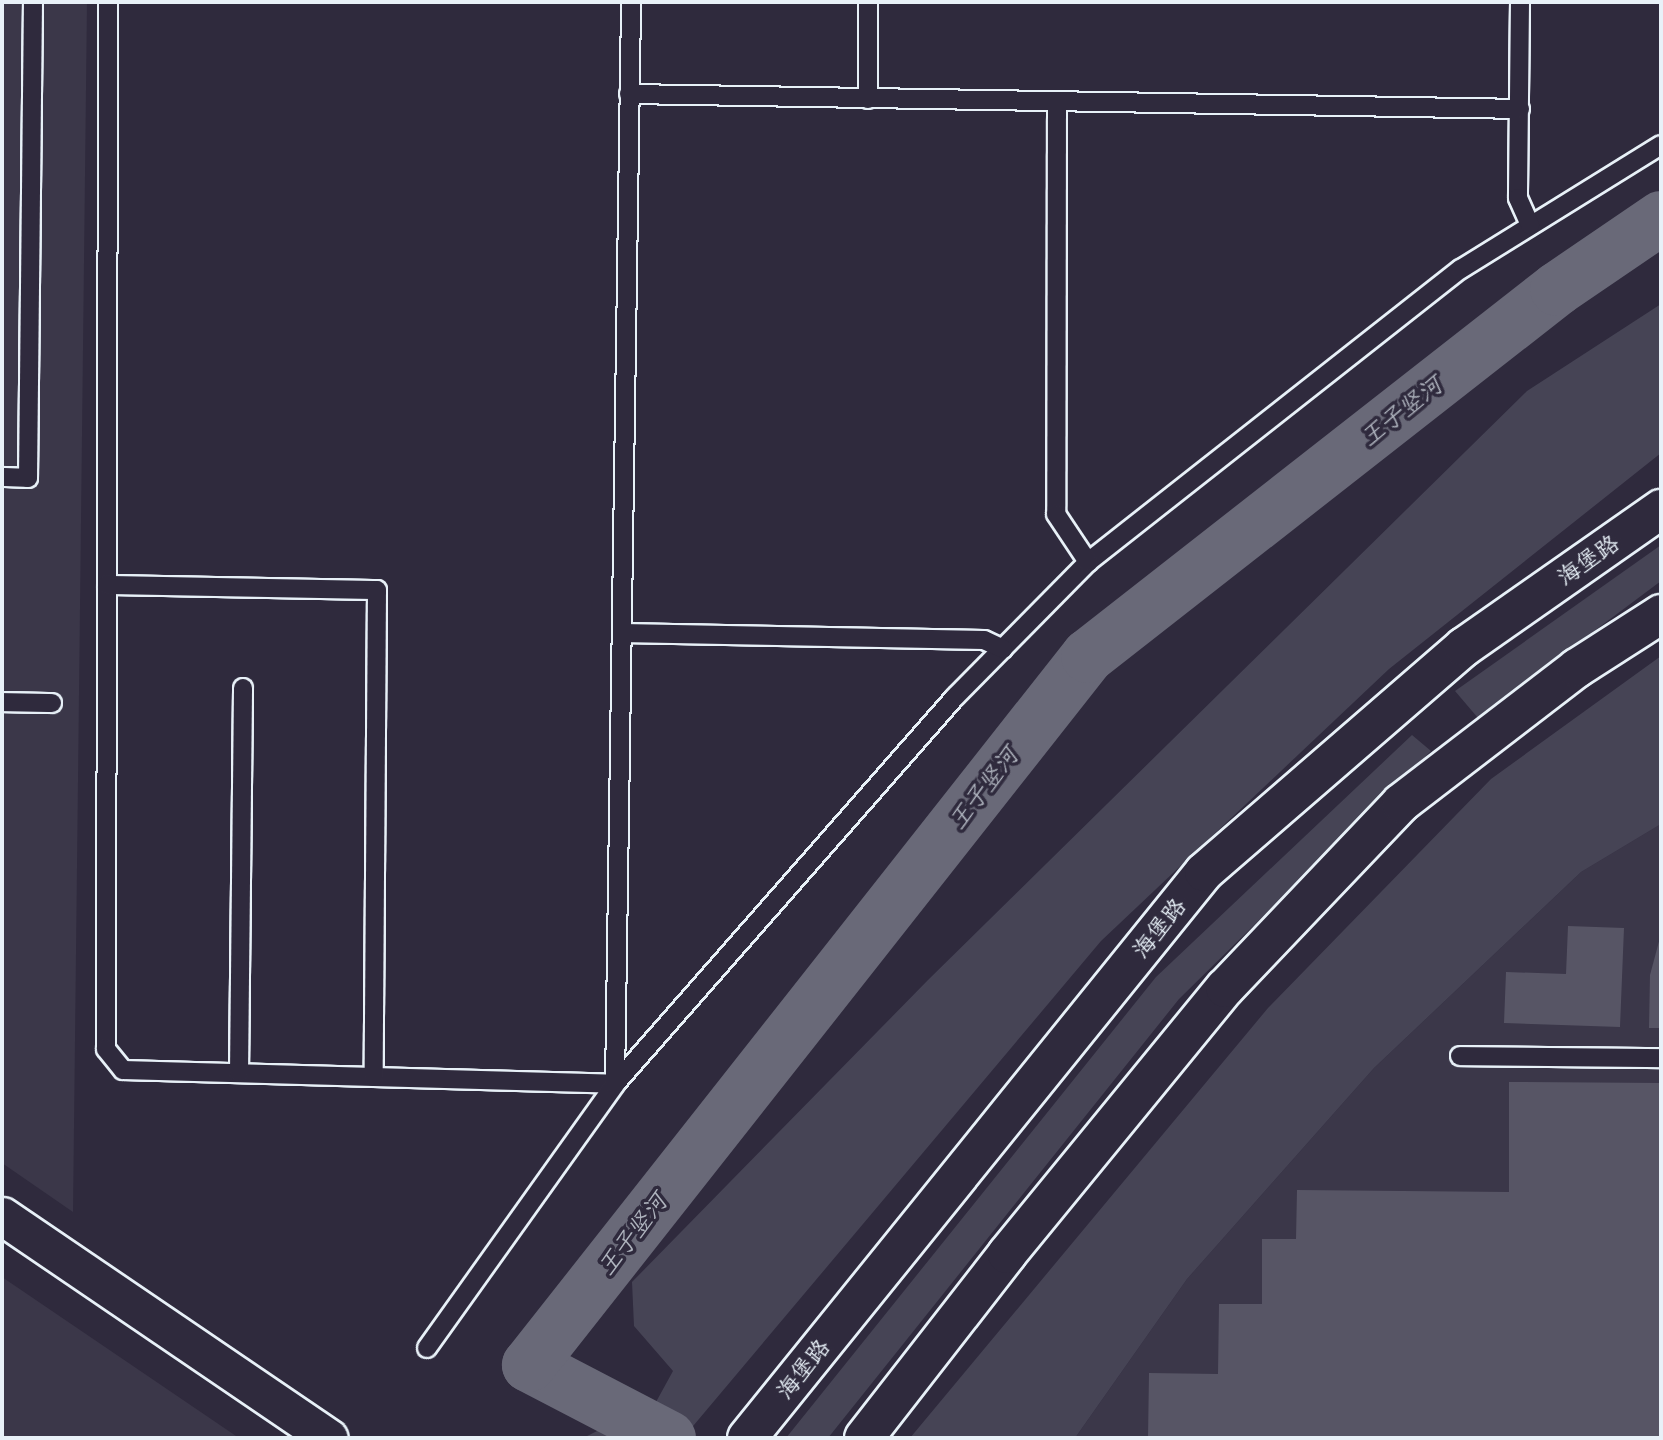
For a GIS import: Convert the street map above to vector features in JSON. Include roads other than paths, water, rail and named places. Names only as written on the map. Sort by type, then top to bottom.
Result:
[{"type":"main road","name":"海堡路","points":[[747,1438],[1204,872],[1464,647],[1661,509]]},
{"type":"main road","points":[[864,1438],[1007,1254],[1225,988],[1401,803],[1577,668],[1661,614]]},
{"type":"street","points":[[2,1216],[328,1438]]},
{"type":"lane","points":[[2,477],[28,478],[33,2]]},
{"type":"lane","points":[[108,2],[106,1049],[123,1070],[615,1084]]},
{"type":"lane","points":[[615,1084],[631,2]]},
{"type":"lane","points":[[868,2],[868,99]]},
{"type":"lane","points":[[1520,2],[1518,198],[1530,225]]},
{"type":"lane","points":[[629,94],[1520,109]]},
{"type":"lane","points":[[1057,101],[1056,514],[1088,562]]},
{"type":"lane","points":[[427,1348],[615,1084],[1003,649],[1088,562],[1461,269],[1661,145]]},
{"type":"lane","points":[[107,585],[377,590],[374,1077]]},
{"type":"lane","points":[[622,633],[985,640],[1003,649]]},
{"type":"lane","points":[[239,1073],[243,688]]},
{"type":"lane","points":[[2,702],[52,703]]},
{"type":"lane","points":[[1460,1056],[1661,1058]]},
{"type":"waterway","name":"王子竖河","points":[[669,1438],[529,1365],[1088,656],[1557,289],[1661,218]]}]
